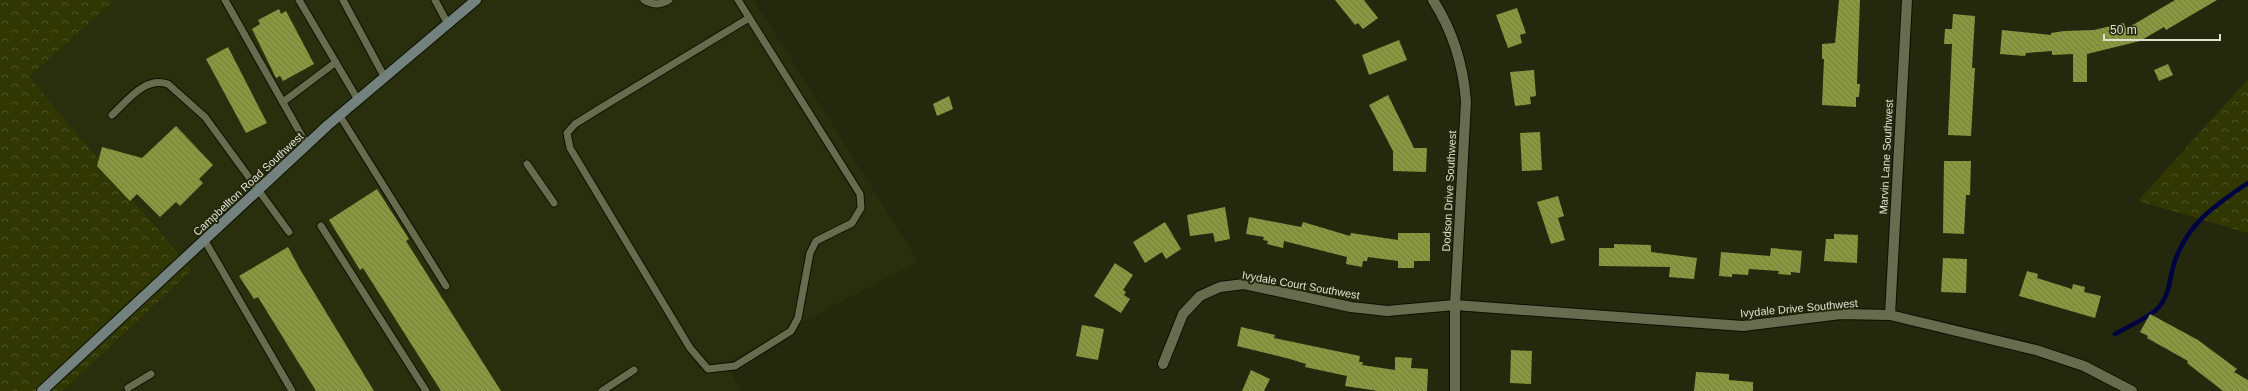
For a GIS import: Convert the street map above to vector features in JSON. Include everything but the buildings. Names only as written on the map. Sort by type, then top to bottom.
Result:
[{"type":"main road","name":"Campbellton Road Southwest","points":[[42,391],[307,145],[476,0]]},
{"type":"street","name":"Dodson Drive Southwest","points":[[1433,0],[1459,55],[1464,77],[1466,101],[1455,305],[1455,391]]},
{"type":"street","name":"Marvin Lane Southwest","points":[[1890,315],[1907,0]]},
{"type":"street","name":"Ivydale Court Southwest","points":[[1163,364],[1183,314],[1200,296],[1220,287],[1244,284],[1351,307],[1387,311],[1455,305]]},
{"type":"street","name":"Ivydale Drive Southwest","points":[[1455,305],[1743,326],[1841,314],[1890,315],[2036,350],[2084,366],[2132,391]]},
{"type":"lane","points":[[225,0],[307,145]]},
{"type":"lane","points":[[299,0],[358,100]]},
{"type":"lane","points":[[343,0],[385,78]]},
{"type":"lane","points":[[435,0],[448,24]]},
{"type":"lane","points":[[644,0],[653,4],[660,4],[669,0]]},
{"type":"lane","points":[[738,0],[860,194],[861,208],[852,222],[816,241],[810,253],[798,318],[791,331],[735,366],[708,369],[690,348],[574,155],[570,148],[567,133],[575,124],[749,18]]},
{"type":"lane","points":[[283,102],[336,62]]},
{"type":"lane","points":[[112,115],[151,82],[160,81],[168,84],[205,117],[289,232]]},
{"type":"lane","points":[[340,116],[446,286]]},
{"type":"lane","points":[[528,164],[554,203]]},
{"type":"lane","points":[[321,226],[426,391]]},
{"type":"lane","points":[[205,241],[292,391]]},
{"type":"lane","points":[[602,391],[634,370]]},
{"type":"lane","points":[[128,388],[151,374]]},
{"type":"shaded area","points":[[115,0],[754,0],[918,261],[726,363],[741,391],[63,391],[192,270],[29,77]]},
{"type":"green space","points":[[0,0],[115,0],[29,77],[192,270],[63,391],[0,391]]},
{"type":"green space","points":[[2248,79],[2248,233],[2138,201]]},
{"type":"waterway","points":[[2115,334],[2143,319],[2157,309],[2164,300],[2178,252],[2185,239],[2193,228],[2212,209],[2248,183]]}]
